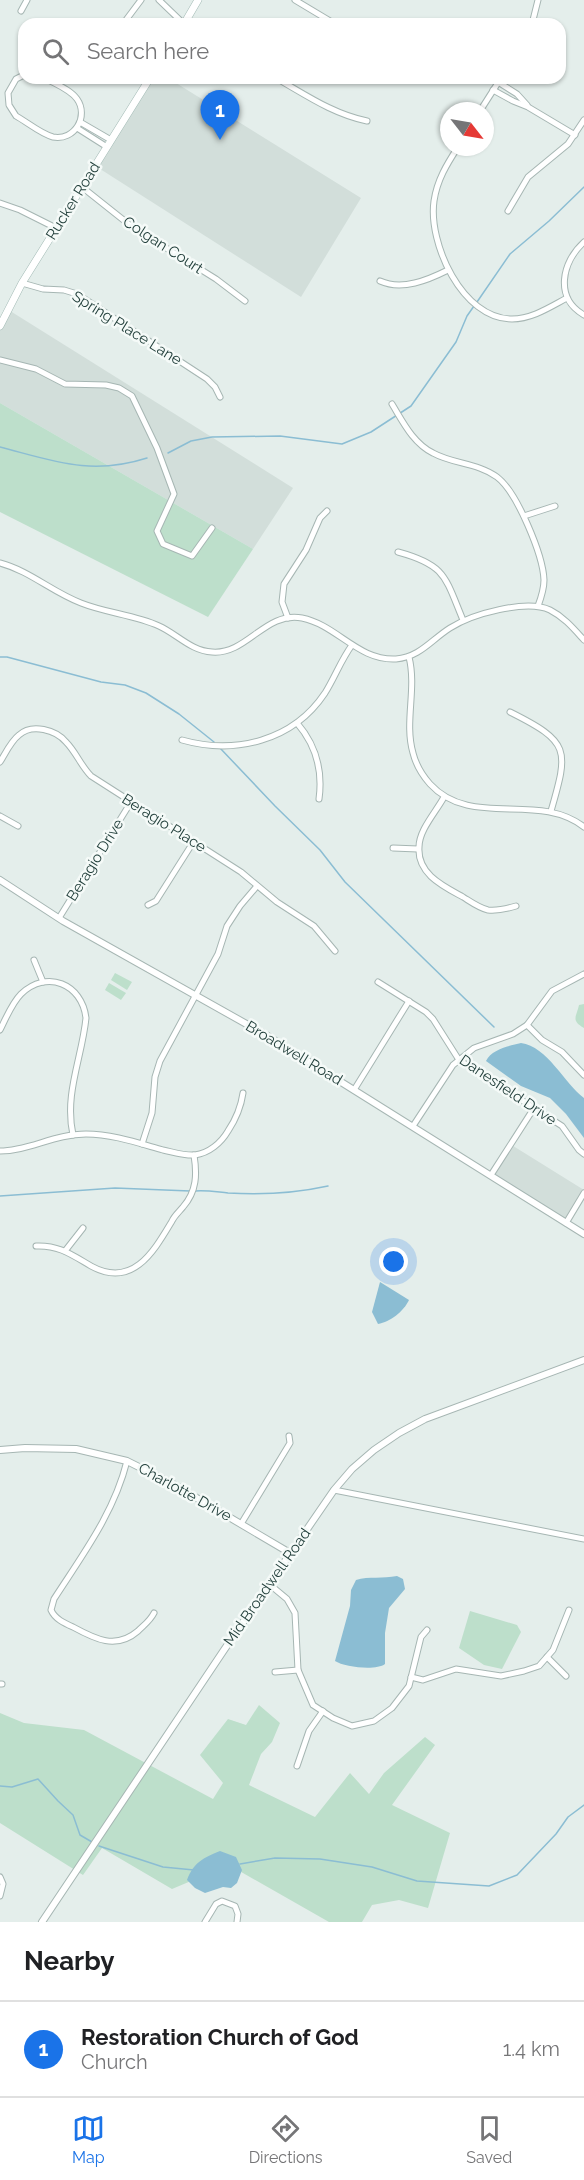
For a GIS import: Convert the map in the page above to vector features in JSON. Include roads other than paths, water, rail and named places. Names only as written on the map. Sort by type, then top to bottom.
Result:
[{"type":"main road","points":[[188,18],[198,0]]},
{"type":"main road","name":"Rucker Road","points":[[0,326],[22,283],[146,84]]},
{"type":"street","points":[[21,11],[27,0]]},
{"type":"street","points":[[128,18],[141,0]]},
{"type":"street","points":[[159,0],[178,18]]},
{"type":"street","points":[[295,0],[325,18]]},
{"type":"street","points":[[534,18],[538,0]]},
{"type":"street","points":[[18,78],[8,93],[9,105],[16,116],[49,136],[55,137],[67,135],[77,128],[81,109],[78,100],[72,94],[55,84]]},
{"type":"street","points":[[286,84],[329,109],[348,117],[367,121]]},
{"type":"street","points":[[486,102],[497,84]]},
{"type":"street","points":[[505,84],[528,107]]},
{"type":"street","points":[[493,90],[528,107],[575,135]]},
{"type":"street","points":[[508,211],[528,177],[561,151],[584,120]]},
{"type":"street","points":[[80,122],[109,143]]},
{"type":"street","points":[[77,128],[109,143]]},
{"type":"street","points":[[453,156],[440,179],[434,200],[435,229],[448,270],[460,287],[487,312],[501,318],[524,318],[567,298]]},
{"type":"street","name":"Colgan Court","points":[[81,187],[131,226],[216,279],[245,301]]},
{"type":"street","points":[[0,203],[56,228]]},
{"type":"street","points":[[584,242],[570,259],[563,280],[567,298],[572,306],[584,315]]},
{"type":"street","points":[[380,281],[392,285],[412,283],[448,270]]},
{"type":"street","name":"Spring Place Lane","points":[[22,283],[76,294],[207,379],[215,387],[220,397]]},
{"type":"street","points":[[0,360],[36,369],[65,384],[106,385],[119,388],[132,396],[157,448],[174,494],[157,531],[163,544],[192,556],[212,528]]},
{"type":"street","points":[[392,404],[414,438],[422,446],[432,453],[494,475],[511,492],[524,516],[543,571],[543,589],[538,606]]},
{"type":"street","points":[[524,516],[555,506]]},
{"type":"street","points":[[288,618],[282,602],[284,584],[306,550],[320,518],[327,511]]},
{"type":"street","points":[[398,552],[422,559],[438,569],[448,585],[463,620]]},
{"type":"street","points":[[0,563],[21,570],[81,603],[158,625],[192,646],[206,651],[219,652],[233,649],[270,624],[288,618],[304,618],[378,658],[409,657],[420,652],[463,620],[511,608],[538,606],[559,615],[584,640]]},
{"type":"street","points":[[182,740],[214,747],[246,745],[268,739],[297,723],[324,695],[343,657],[352,645]]},
{"type":"street","points":[[409,657],[413,681],[412,751],[425,778],[444,798],[482,809],[528,808],[551,811],[564,815],[584,827]]},
{"type":"street","points":[[510,712],[544,730],[553,737],[560,750],[562,773],[551,811]]},
{"type":"street","points":[[297,723],[309,739],[317,757],[320,777],[319,799]]},
{"type":"street","name":"Beragio Place","points":[[0,762],[18,735],[29,729],[56,733],[67,742],[91,776],[241,872],[277,902],[314,926],[335,951]]},
{"type":"street","points":[[444,798],[422,834],[418,849],[420,860],[430,876],[484,909],[494,911],[516,906]]},
{"type":"street","name":"Beragio Drive","points":[[58,918],[131,802]]},
{"type":"street","points":[[0,816],[18,826]]},
{"type":"street","points":[[147,905],[156,901],[194,842]]},
{"type":"street","points":[[393,848],[418,849]]},
{"type":"street","name":"Broadwell Road","points":[[0,880],[58,918],[266,1035],[584,1234]]},
{"type":"street","points":[[142,1144],[152,1113],[155,1077],[160,1061],[218,954],[227,926],[257,886]]},
{"type":"street","points":[[34,960],[43,982]]},
{"type":"street","points":[[413,1126],[453,1065],[474,1048],[513,1034],[527,1025],[552,991],[584,974]]},
{"type":"street","points":[[0,1030],[16,999],[28,988],[43,982],[59,982],[78,996],[85,1010],[85,1026],[70,1093],[69,1117],[73,1135]]},
{"type":"street","name":"Danesfield Drive","points":[[378,982],[434,1019],[459,1060],[562,1126],[584,1154]]},
{"type":"street","points":[[354,1090],[409,1001]]},
{"type":"street","points":[[527,1025],[542,1040],[562,1052],[584,1075]]},
{"type":"street","points":[[0,1152],[73,1135],[103,1135],[194,1155],[215,1146],[226,1135],[241,1106],[243,1093]]},
{"type":"street","points":[[491,1175],[534,1108]]},
{"type":"street","points":[[36,1246],[48,1246],[65,1251],[93,1267],[109,1272],[124,1272],[139,1265],[156,1248],[174,1217],[189,1199],[197,1176],[194,1155]]},
{"type":"street","points":[[566,1222],[584,1193]]},
{"type":"street","points":[[65,1251],[83,1228]]},
{"type":"street","name":"Mid Broadwell Road","points":[[42,1922],[290,1553],[352,1469],[374,1450],[425,1419],[584,1360]]},
{"type":"street","points":[[241,1524],[290,1443],[289,1436]]},
{"type":"street","name":"Charlotte Drive","points":[[0,1450],[76,1449],[127,1461],[173,1484],[290,1553]]},
{"type":"street","points":[[127,1461],[114,1503],[54,1599],[51,1610],[57,1619],[89,1636],[110,1642],[134,1635],[151,1620],[154,1613]]},
{"type":"street","points":[[334,1491],[584,1539]]},
{"type":"street","points":[[269,1584],[287,1599],[295,1613],[298,1670],[313,1705],[352,1726],[374,1721],[392,1708],[409,1686],[422,1637],[427,1630]]},
{"type":"street","points":[[411,1677],[423,1680],[456,1669],[501,1676],[539,1666],[553,1650],[569,1610]]},
{"type":"street","points":[[547,1657],[566,1676]]},
{"type":"street","points":[[275,1672],[298,1670]]},
{"type":"street","points":[[297,1766],[309,1731],[323,1711]]},
{"type":"street","points":[[0,1877],[3,1884],[0,1896]]},
{"type":"street","points":[[205,1922],[216,1904],[222,1901],[235,1906],[238,1914],[237,1922]]},
{"type":"water","points":[[521,1043],[539,1051],[584,1098],[584,1138],[566,1114],[550,1098],[521,1086],[486,1061],[497,1051]]},
{"type":"water","points":[[380,1282],[409,1300],[396,1315],[378,1324],[372,1312]]},
{"type":"water","points":[[397,1576],[403,1579],[405,1589],[389,1608],[385,1633],[385,1664],[360,1667],[335,1661],[350,1606],[351,1590],[356,1580]]},
{"type":"water","points":[[220,1851],[236,1857],[242,1870],[237,1883],[231,1888],[223,1887],[205,1893],[195,1888],[187,1880],[193,1869],[204,1859]]},
{"type":"waterway","points":[[477,302],[510,254],[584,187]]},
{"type":"waterway","points":[[168,453],[191,441],[212,437],[280,436],[342,444],[371,432],[411,406],[456,342],[474,306]]},
{"type":"waterway","points":[[0,447],[55,461],[90,466],[108,466],[147,458]]},
{"type":"waterway","points":[[0,657],[101,682],[125,685],[146,693],[179,714],[214,742]]},
{"type":"waterway","points":[[220,748],[320,850],[345,882],[494,1027]]},
{"type":"waterway","points":[[195,1191],[266,1194],[328,1186]]},
{"type":"waterway","points":[[0,1196],[115,1188],[190,1191]]},
{"type":"waterway","points":[[0,1786],[12,1787],[38,1779],[73,1815],[80,1835],[92,1842]]},
{"type":"waterway","points":[[240,1864],[275,1858],[320,1859],[372,1867],[417,1881],[489,1886],[517,1875],[556,1834],[568,1817],[584,1805]]},
{"type":"waterway","points":[[99,1846],[163,1867],[194,1870]]},
{"type":"place","name":"Restoration Church of God","points":[[220,140]]}]
